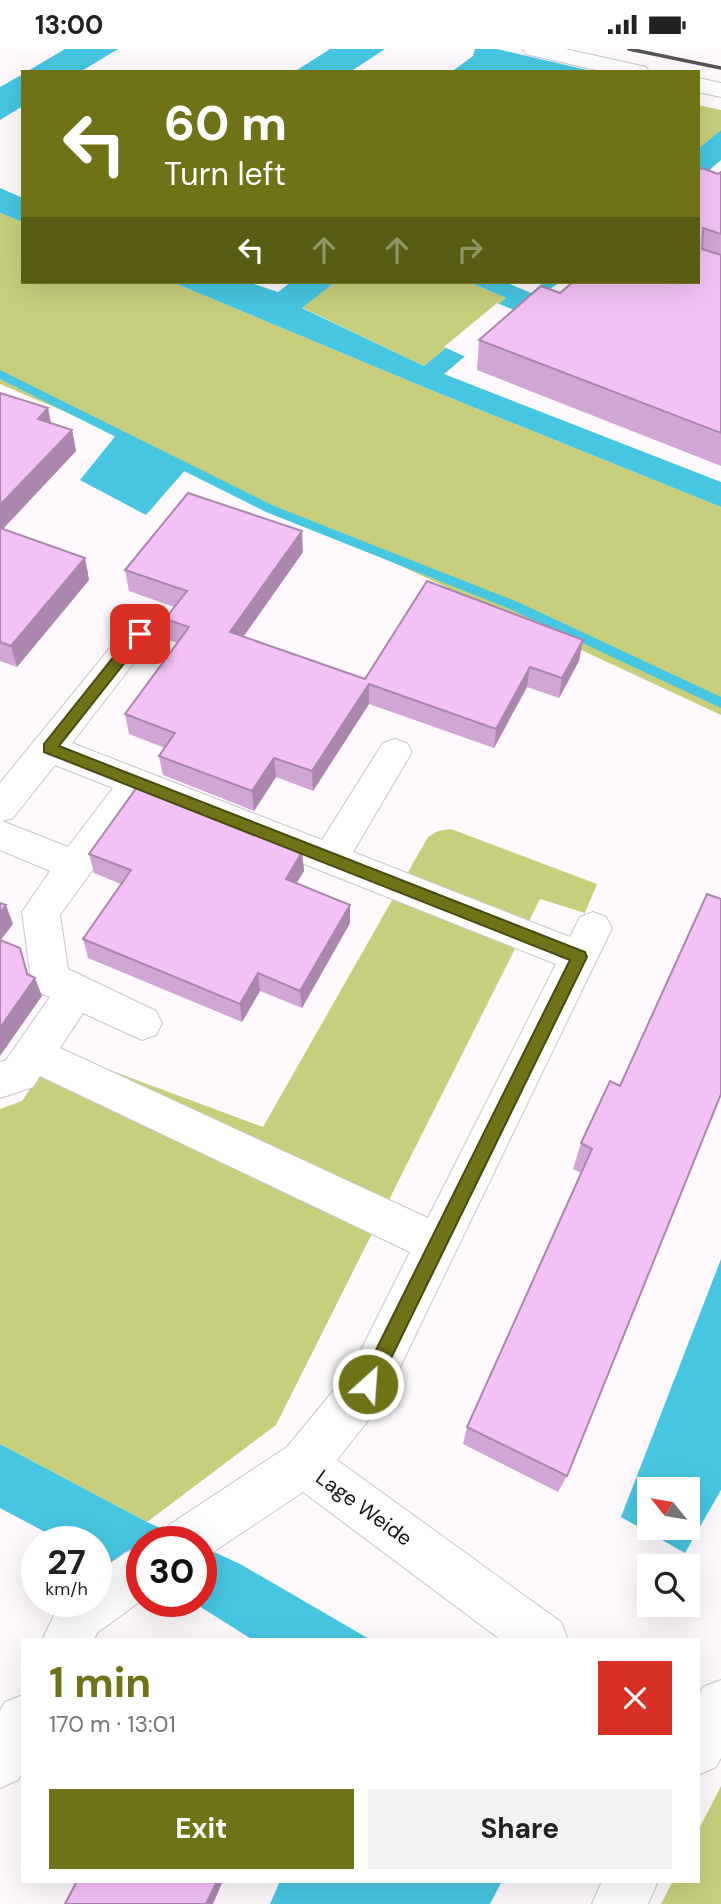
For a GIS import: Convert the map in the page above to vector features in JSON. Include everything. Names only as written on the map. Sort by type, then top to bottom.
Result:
[{"type":"street","points":[[534,49],[629,70]]},
{"type":"street","points":[[700,85],[721,90]]},
{"type":"street","points":[[0,808],[140,634]]},
{"type":"street","points":[[49,748],[329,859],[396,752]]},
{"type":"street","points":[[136,783],[41,912],[50,979],[142,1023]]},
{"type":"street","points":[[0,835],[75,866]]},
{"type":"street","name":"Lage Weide","points":[[329,859],[586,942],[368,1384],[304,1464],[540,1638]]},
{"type":"street","points":[[0,1080],[19,1074],[76,992]]},
{"type":"street","points":[[33,1053],[438,1244]]},
{"type":"street","points":[[211,1526],[304,1464]]},
{"type":"street","points":[[68,1638],[79,1616],[126,1581]]},
{"type":"street","points":[[700,1745],[721,1705]]},
{"type":"street","points":[[0,1762],[21,1724]]},
{"type":"street","points":[[620,1904],[630,1883]]},
{"type":"green space","points":[[700,105],[721,110],[721,130],[700,147]]},
{"type":"green space","points":[[0,213],[21,221],[21,284],[177,284],[721,507],[721,715],[117,434],[0,384]]},
{"type":"green space","points":[[332,284],[474,284],[506,298],[424,366],[301,307]]},
{"type":"green space","points":[[451,829],[597,884],[585,913],[540,899],[276,1425],[147,1522],[0,1444],[0,1109],[22,1101],[56,1050],[263,1127],[428,837],[438,831]]},
{"type":"green space","points":[[721,1786],[721,1904],[661,1904],[672,1883],[700,1883],[700,1827]]},
{"type":"water","points":[[65,49],[118,49],[83,70],[29,70]]},
{"type":"water","points":[[330,49],[385,49],[353,70],[297,70]]},
{"type":"water","points":[[475,49],[497,49],[587,70],[454,70],[473,56]]},
{"type":"water","points":[[21,75],[21,107],[0,120],[0,87]]},
{"type":"water","points":[[721,130],[721,160],[700,178],[700,147]]},
{"type":"water","points":[[0,188],[21,197],[21,221],[0,213]]},
{"type":"water","points":[[177,284],[254,284],[278,292],[288,284],[332,284],[302,308],[424,366],[506,298],[474,284],[510,284],[531,293],[542,284],[557,284],[519,311],[444,374],[721,482],[721,507]]},
{"type":"water","points":[[117,434],[187,468],[146,515],[80,480]]},
{"type":"water","points":[[721,1259],[721,1490],[700,1527],[700,1477],[637,1477],[637,1526],[621,1517]]},
{"type":"water","points":[[0,1444],[156,1526],[126,1526],[126,1572],[112,1565],[112,1526],[34,1526],[0,1508]]},
{"type":"water","points":[[662,1540],[692,1540],[685,1553]]},
{"type":"water","points":[[217,1553],[368,1638],[250,1638],[216,1617]]},
{"type":"water","points":[[279,1883],[501,1883],[490,1904],[270,1904]]},
{"type":"pier","points":[[497,303],[521,313],[468,358],[444,347]]},
{"type":"building","points":[[700,170],[718,174],[721,172],[721,234],[703,228],[702,249],[721,255],[721,433],[479,340],[541,286],[560,293],[571,284],[700,284]]},
{"type":"building","points":[[0,393],[48,408],[38,419],[72,430],[0,505]]},
{"type":"building","points":[[188,493],[302,531],[230,632],[365,679],[427,581],[583,640],[562,678],[530,667],[496,729],[369,684],[312,771],[274,758],[252,791],[159,756],[175,733],[125,714],[189,627],[165,619],[187,591],[125,570]]},
{"type":"building","points":[[0,528],[85,558],[11,646],[0,642]]},
{"type":"building","points":[[140,783],[232,820],[229,824],[302,852],[286,879],[350,905],[300,991],[258,973],[240,1004],[83,939],[131,870],[89,854]]},
{"type":"building","points":[[707,894],[721,899],[721,1094],[567,1476],[467,1427],[592,1149],[581,1143],[610,1081],[620,1086]]},
{"type":"building","points":[[0,940],[20,948],[27,974],[35,978],[0,1028]]},
{"type":"building","points":[[76,1883],[216,1883],[206,1904],[65,1904]]},
{"type":"waterway","points":[[0,374],[270,509],[515,606],[721,703]]},
{"type":"railway","points":[[629,49],[721,68]]},
{"type":"route","points":[[140,634],[49,748],[579,957],[368,1384]]}]
